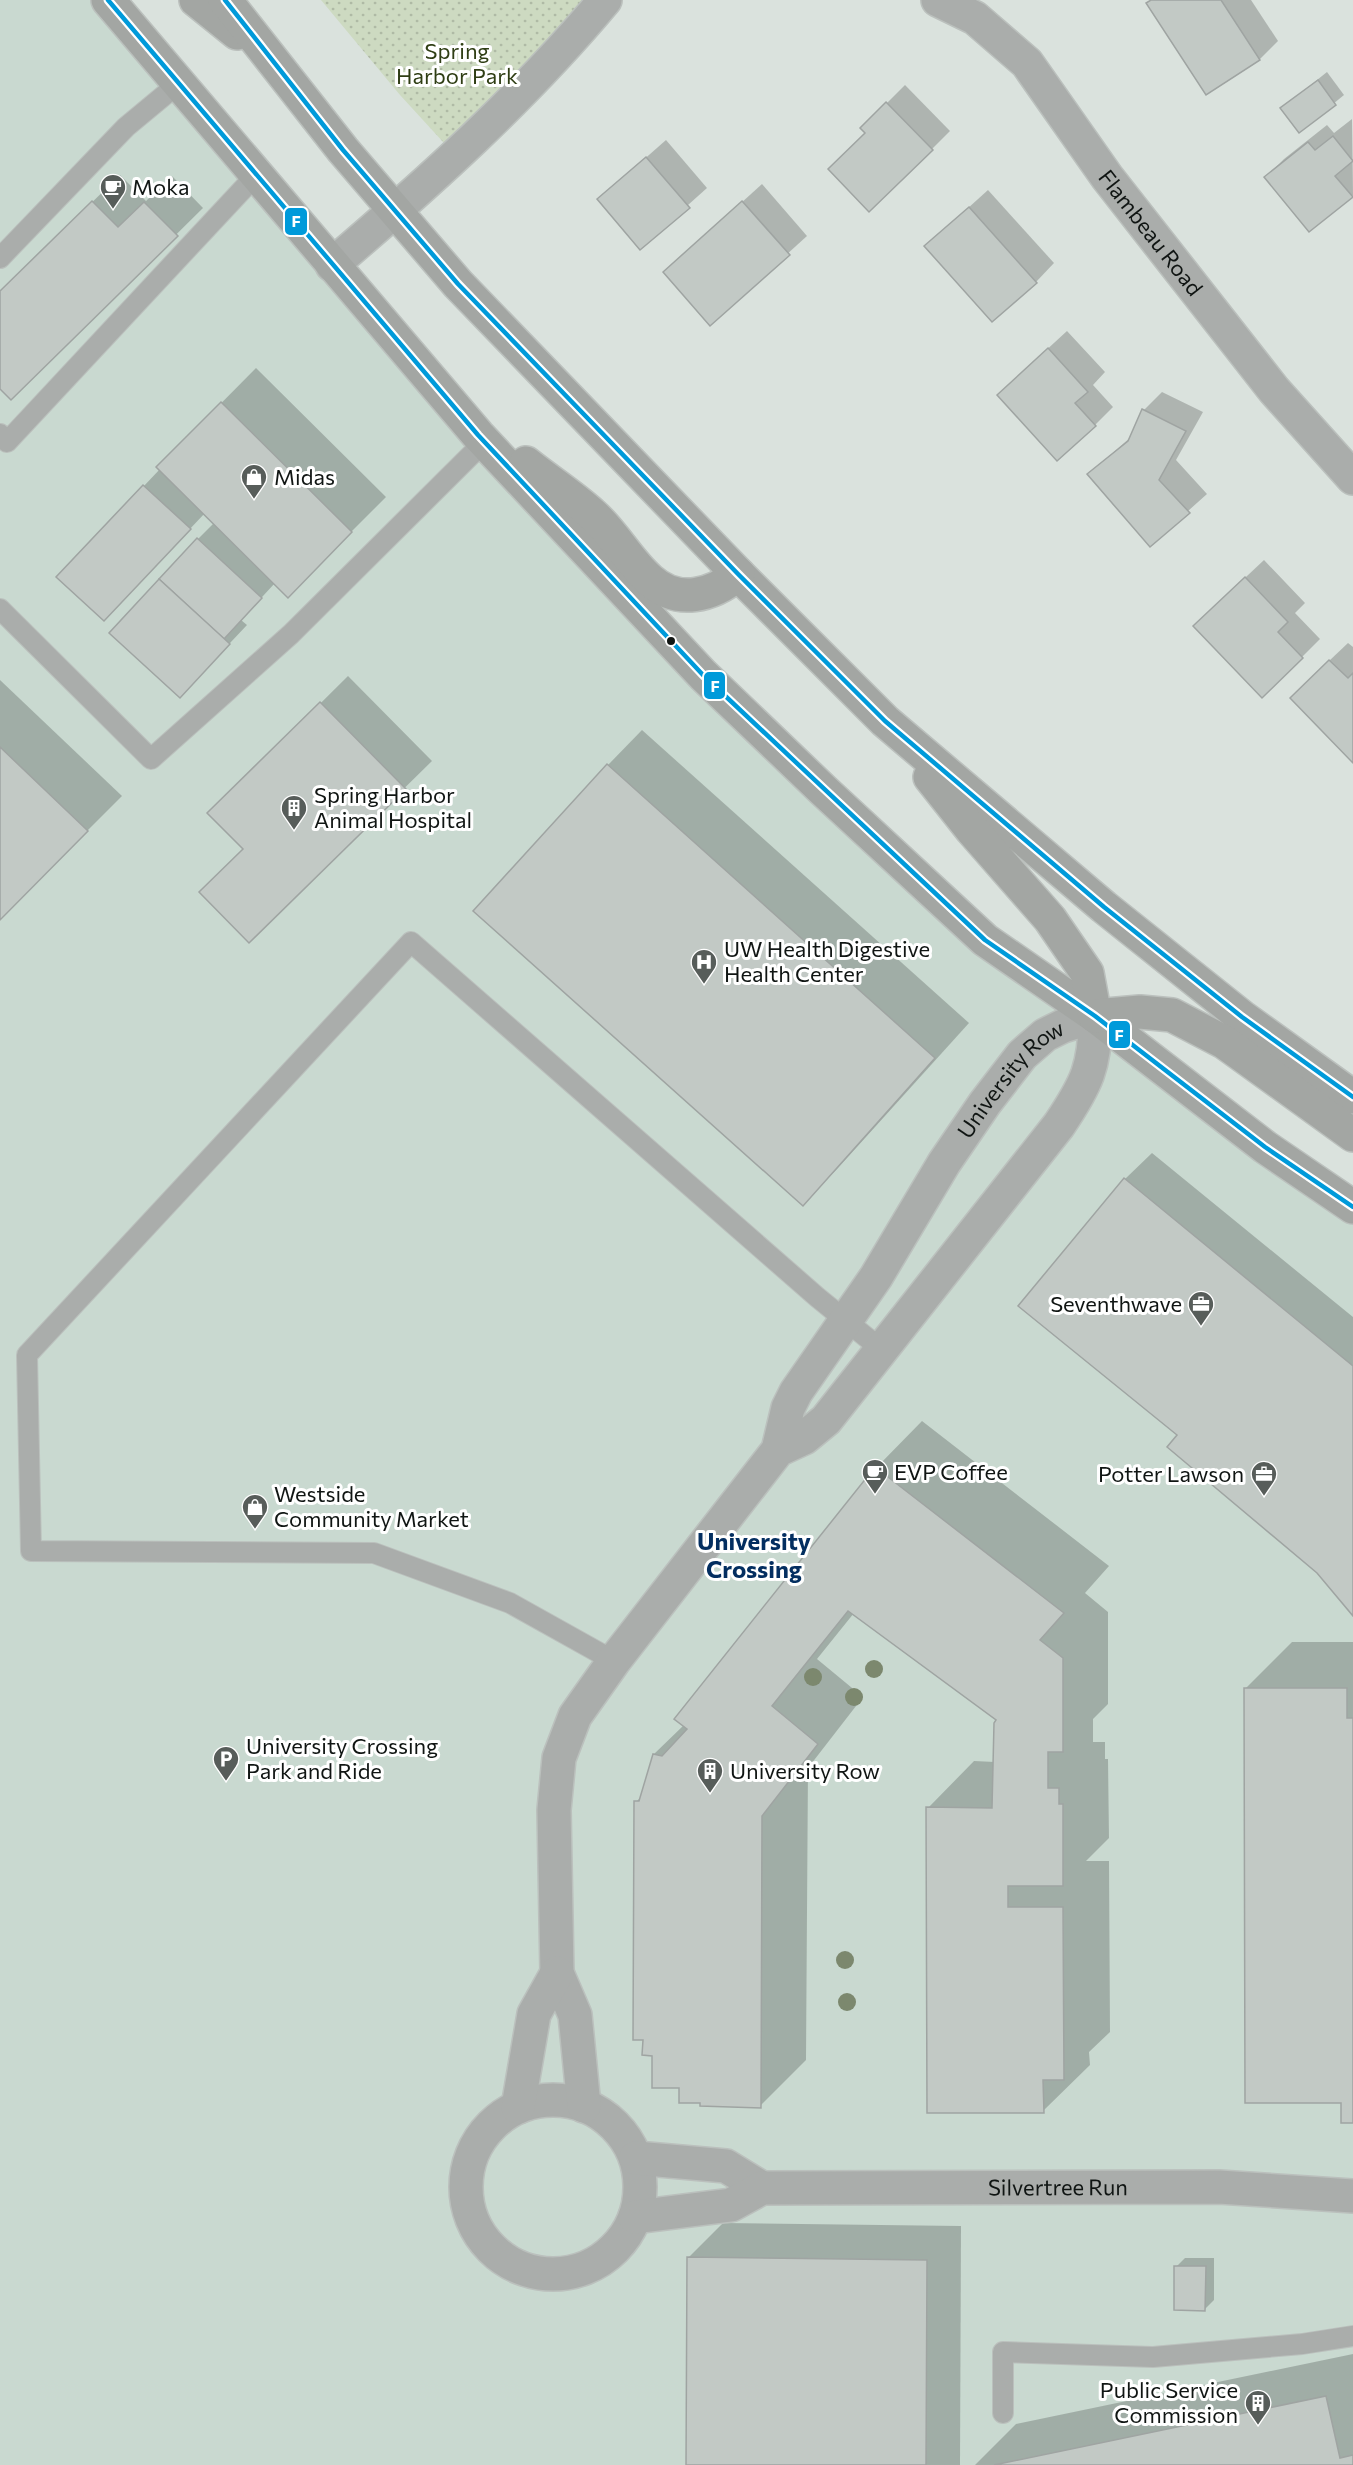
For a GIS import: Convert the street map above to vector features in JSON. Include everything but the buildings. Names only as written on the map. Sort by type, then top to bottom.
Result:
[{"type":"main road","points":[[108,0],[484,442],[702,675],[985,939],[1095,1016],[1265,1147],[1353,1207]]},
{"type":"main road","points":[[196,0],[274,62]]},
{"type":"main road","points":[[225,0],[343,150],[458,284],[738,574],[885,721],[1104,907],[1242,1017],[1353,1097]]},
{"type":"main road","points":[[484,442],[524,462],[593,515],[651,581],[673,593],[690,596],[709,593],[723,587],[738,574]]},
{"type":"main road","points":[[885,721],[972,830],[1050,920],[1087,973],[1095,1016]]},
{"type":"main road","points":[[1095,1016],[1140,1012],[1172,1015],[1224,1042],[1353,1135]]},
{"type":"street","points":[[332,265],[395,211],[567,46],[605,0]]},
{"type":"street","name":"Flambeau Road","points":[[938,0],[975,18],[1027,63],[1107,177],[1274,390],[1353,478]]},
{"type":"street","name":"University Row","points":[[584,2106],[574,2015],[557,1973],[554,1810],[559,1758],[575,1716],[614,1661],[778,1450],[791,1400],[876,1277],[944,1163],[1022,1055],[1046,1035],[1063,1026],[1095,1016],[1092,1063],[1088,1078],[1078,1096],[1014,1184],[819,1427],[804,1438],[778,1450]]},
{"type":"street","points":[[518,2107],[534,2014],[557,1973]]},
{"type":"street","points":[[562,2100],[584,2106],[606,2118],[624,2136],[636,2158],[641,2188],[635,2217],[623,2239],[606,2256],[584,2269],[560,2274],[535,2272],[512,2264],[492,2249],[477,2229],[468,2207],[466,2183],[470,2159],[481,2138],[498,2120],[518,2107],[540,2101],[562,2100]]},
{"type":"street","points":[[636,2158],[726,2166],[762,2188]]},
{"type":"street","name":"Silvertree Run","points":[[635,2217],[731,2205],[762,2188],[1218,2187],[1353,2196]]},
{"type":"lane","points":[[0,258],[126,127],[179,82]]},
{"type":"lane","points":[[4,438],[256,175]]},
{"type":"lane","points":[[0,609],[151,759],[291,634],[484,442]]},
{"type":"lane","points":[[614,1661],[510,1603],[374,1552],[31,1551],[27,1355],[411,942],[882,1350]]},
{"type":"lane","points":[[1003,2413],[1003,2352],[1153,2357],[1302,2344],[1353,2336]]},
{"type":"shaded area","name":"University Crossing","points":[[0,0],[108,0],[478,435],[985,939],[1353,1207],[1353,2465],[0,2465]]},
{"type":"green space","name":"Spring Harbor Park","points":[[321,0],[605,0],[455,155],[400,95]]},
{"type":"transit line","name":"F","points":[[108,0],[478,435],[703,675],[985,940],[1095,1016],[1265,1147],[1353,1207]]},
{"type":"transit line","name":"F","points":[[225,0],[343,150],[458,284],[738,574],[885,721],[1104,907],[1242,1017],[1353,1097]]},
{"type":"place","name":"Moka","points":[[113,210]]},
{"type":"place","name":"Midas","points":[[254,500]]},
{"type":"place","name":"Spring Harbor Animal Hospital","points":[[294,831]]},
{"type":"place","name":"UW Health Digestive Health Center","points":[[704,985]]},
{"type":"place","name":"Seventhwave","points":[[1201,1327]]},
{"type":"place","name":"EVP Coffee","points":[[875,1495]]},
{"type":"place","name":"Potter Lawson","points":[[1264,1497]]},
{"type":"place","name":"Westside Community Market","points":[[255,1530]]},
{"type":"place","name":"University Crossing Park and Ride","points":[[226,1782]]},
{"type":"place","name":"University Row","points":[[710,1794]]},
{"type":"place","name":"Public Service Commission","points":[[1258,2426]]},
{"type":"district","name":"University Crossing","points":[[754,1556]]}]
